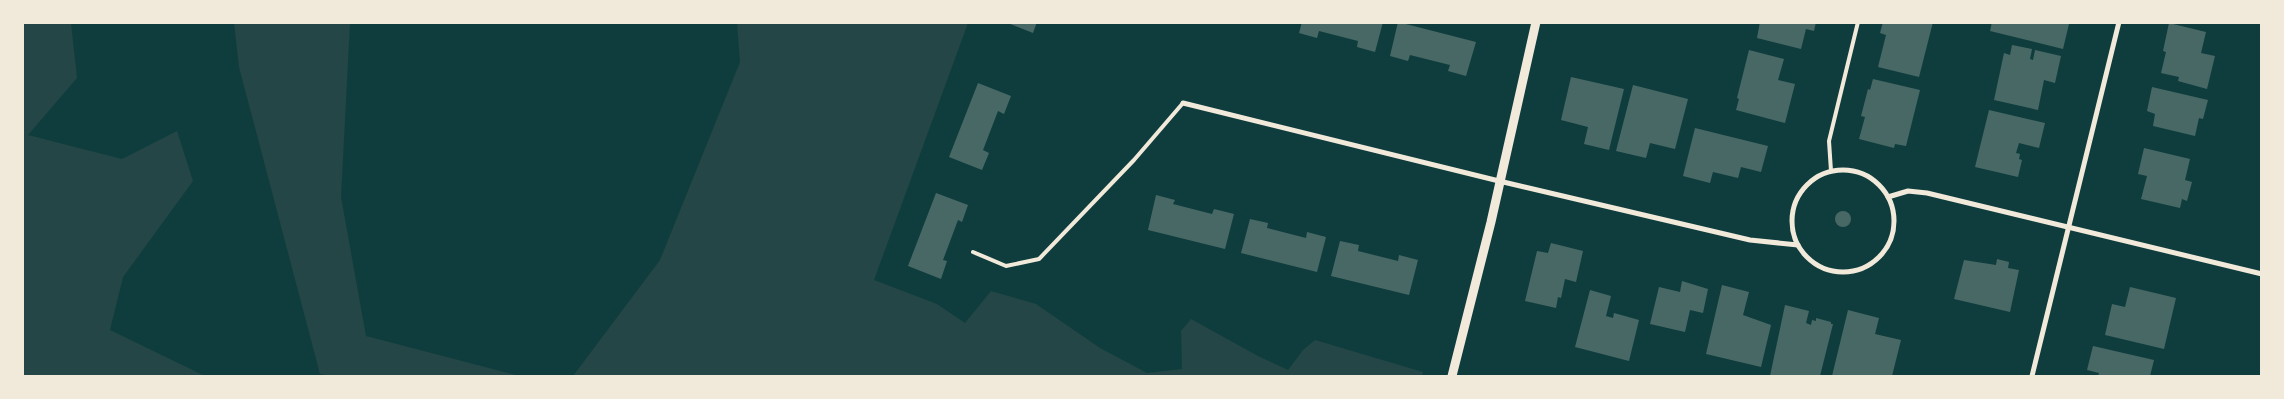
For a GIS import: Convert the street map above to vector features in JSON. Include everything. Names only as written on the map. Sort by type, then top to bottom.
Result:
[{"type":"street","points":[[1452,376],[1536,22]]},
{"type":"street","points":[[2032,376],[2119,22]]},
{"type":"street","points":[[1183,103],[1499,181],[1750,240],[1798,245]]},
{"type":"street","points":[[1831,171],[1850,171],[1869,177],[1888,196],[1893,216],[1892,236],[1878,258],[1867,266],[1855,271],[1841,272],[1828,270],[1816,265],[1805,256],[1798,245],[1793,233],[1791,220],[1793,206],[1807,184],[1818,176],[1831,171]]},
{"type":"street","points":[[1888,196],[1908,191],[1927,193],[2262,274]]},
{"type":"lane","points":[[1831,171],[1829,141],[1858,22]]},
{"type":"lane","points":[[973,252],[1006,266],[1039,259],[1134,160],[1183,103]]},
{"type":"shaded area","points":[[22,23],[71,23],[77,78],[28,135],[122,159],[177,131],[193,181],[123,277],[110,330],[205,376],[23,376]]},
{"type":"shaded area","points":[[234,23],[350,23],[341,197],[366,336],[520,376],[330,376],[320,374],[239,67]]},
{"type":"shaded area","points":[[737,23],[968,23],[874,280],[937,304],[965,323],[991,291],[1036,304],[1100,348],[1147,373],[1182,369],[1181,331],[1191,319],[1258,356],[1288,370],[1303,350],[1315,340],[1423,372],[1422,376],[573,376],[660,260],[740,62]]},
{"type":"building","points":[[1005,22],[1037,22],[1033,33]]},
{"type":"building","points":[[1302,22],[1383,22],[1375,52],[1357,47],[1358,41],[1319,31],[1317,38],[1299,33]]},
{"type":"building","points":[[1398,22],[1476,42],[1466,76],[1448,71],[1450,65],[1410,55],[1408,61],[1390,56]]},
{"type":"building","points":[[1760,22],[1816,22],[1814,31],[1806,29],[1801,49],[1757,38]]},
{"type":"building","points":[[1883,22],[1933,22],[1919,77],[1878,67],[1886,35],[1880,33]]},
{"type":"building","points":[[1992,22],[2065,22],[2069,24],[2063,49],[1990,31]]},
{"type":"building","points":[[2169,23],[2206,32],[2201,53],[2215,56],[2207,89],[2178,81],[2179,77],[2161,73],[2166,52],[2163,51]]},
{"type":"building","points":[[2012,45],[2032,49],[2030,59],[2033,60],[2035,50],[2061,56],[2055,83],[2044,80],[2038,110],[1994,100],[2004,53],[2010,55]]},
{"type":"building","points":[[1749,50],[1784,59],[1778,80],[1795,84],[1785,123],[1736,110],[1739,99],[1737,98]]},
{"type":"building","points":[[1571,77],[1624,89],[1609,150],[1584,144],[1588,127],[1561,120]]},
{"type":"building","points":[[1873,79],[1920,90],[1906,146],[1895,144],[1894,148],[1859,139],[1865,117],[1861,116],[1868,89],[1870,90]]},
{"type":"building","points":[[978,83],[1011,96],[1004,114],[998,111],[983,150],[989,153],[982,170],[949,157]]},
{"type":"building","points":[[1633,85],[1688,99],[1675,149],[1650,143],[1646,158],[1616,151]]},
{"type":"building","points":[[2152,87],[2208,100],[2203,119],[2199,118],[2195,136],[2153,126],[2155,114],[2147,111]]},
{"type":"building","points":[[1989,110],[2045,123],[2039,148],[2019,143],[2016,153],[2020,154],[2019,159],[2022,160],[2018,177],[1975,167]]},
{"type":"building","points":[[1695,128],[1768,146],[1761,172],[1741,167],[1738,178],[1713,172],[1710,183],[1683,176]]},
{"type":"building","points":[[2144,148],[2190,159],[2185,180],[2192,182],[2187,201],[2182,199],[2180,208],[2141,199],[2147,176],[2138,174]]},
{"type":"building","points":[[936,193],[968,205],[962,222],[958,220],[943,260],[947,261],[941,279],[908,266]]},
{"type":"building","points":[[1156,195],[1175,200],[1173,204],[1212,214],[1214,209],[1234,214],[1225,249],[1148,230]]},
{"type":"building","points":[[1840,211],[1846,211],[1851,216],[1849,225],[1840,227],[1835,222],[1835,216]]},
{"type":"building","points":[[1250,219],[1268,223],[1267,228],[1306,238],[1307,232],[1326,237],[1317,272],[1241,253]]},
{"type":"building","points":[[1340,241],[1359,245],[1358,251],[1398,261],[1399,255],[1418,260],[1409,295],[1331,276]]},
{"type":"building","points":[[1551,243],[1583,251],[1576,282],[1565,279],[1561,298],[1558,297],[1556,308],[1525,301],[1537,251],[1548,253]]},
{"type":"building","points":[[1997,259],[2009,262],[2008,268],[2019,270],[2010,312],[1954,299],[1964,260],[1996,265]]},
{"type":"building","points":[[1682,281],[1708,289],[1703,313],[1690,310],[1685,332],[1650,324],[1659,287],[1680,292]]},
{"type":"building","points":[[1722,285],[1749,292],[1743,315],[1771,325],[1761,367],[1706,354]]},
{"type":"building","points":[[2130,287],[2176,298],[2164,349],[2105,335],[2112,304],[2125,307]]},
{"type":"building","points":[[1590,290],[1611,296],[1606,316],[1613,318],[1614,313],[1639,320],[1629,361],[1575,347]]},
{"type":"building","points":[[1785,305],[1809,311],[1806,323],[1811,325],[1812,320],[1816,321],[1816,318],[1833,324],[1820,376],[1770,376]]},
{"type":"building","points":[[1848,310],[1879,318],[1875,334],[1901,340],[1892,376],[1832,376]]},
{"type":"building","points":[[2093,346],[2154,360],[2150,376],[2098,376],[2099,373],[2087,370]]}]
